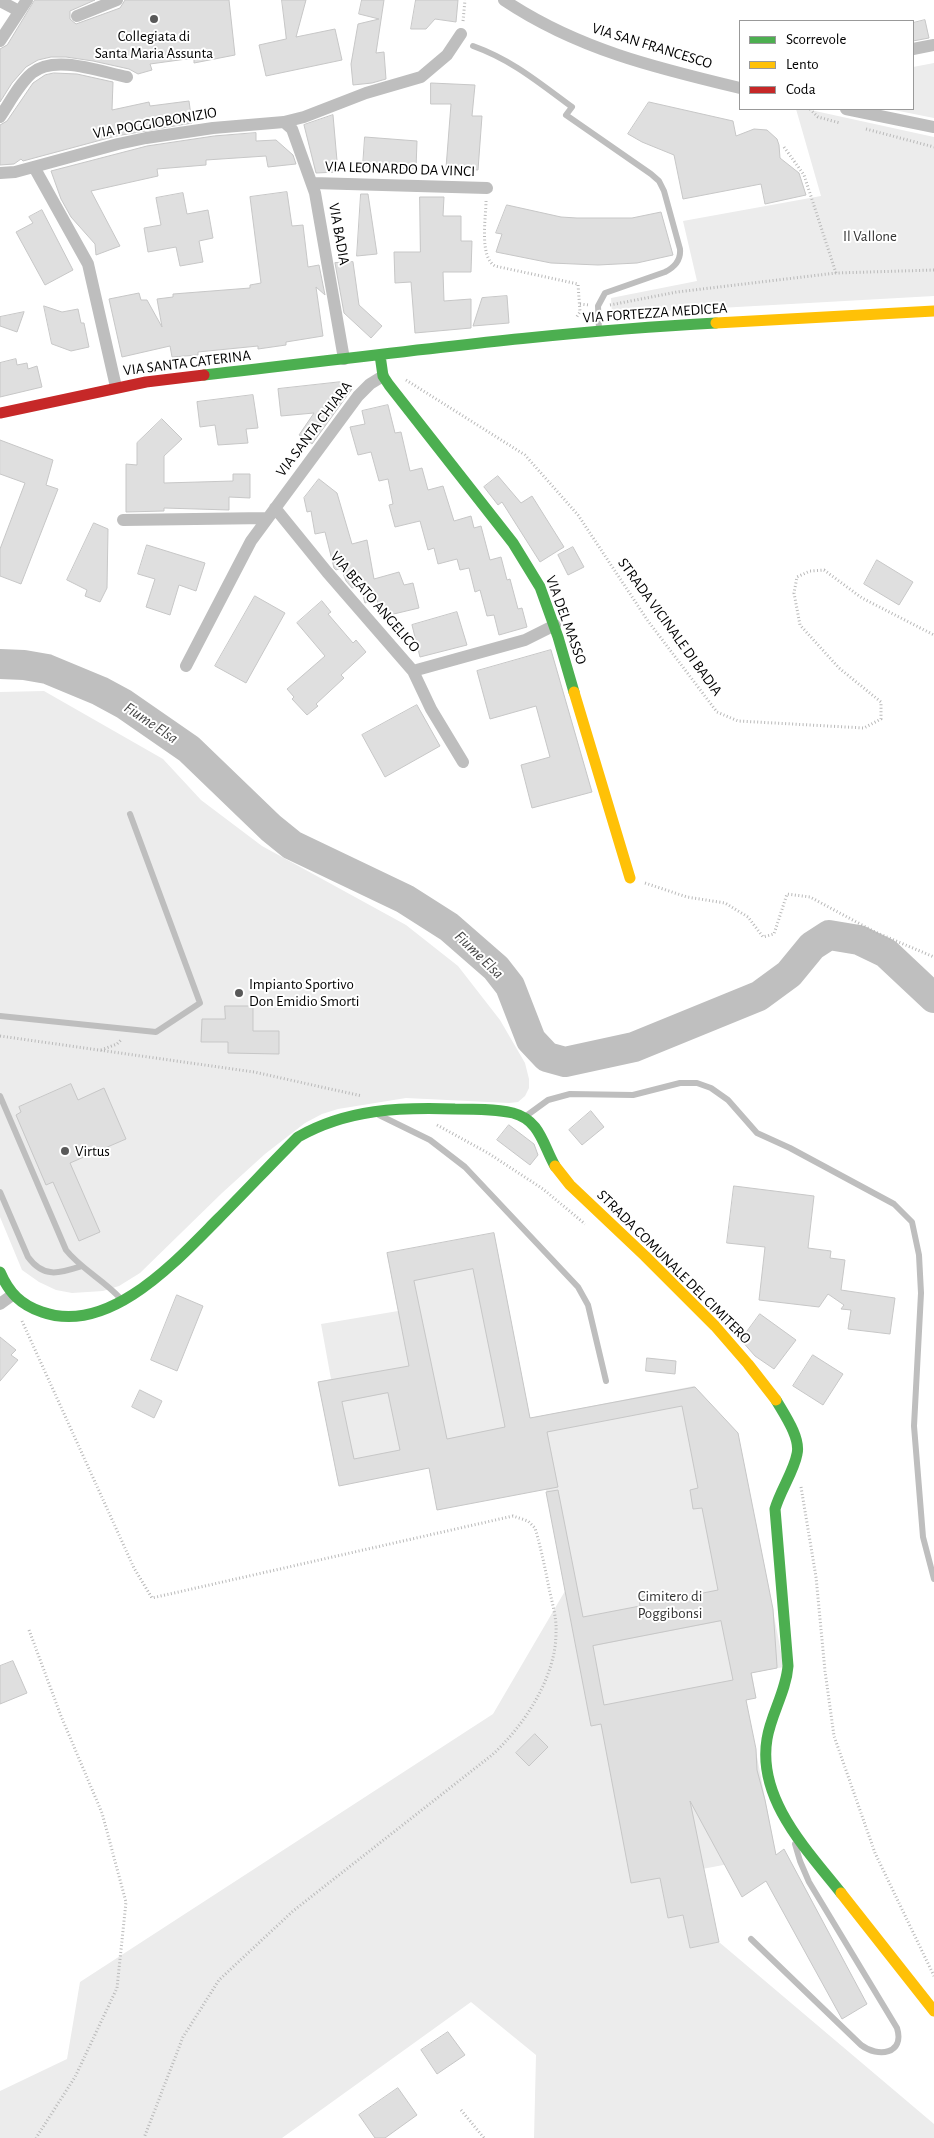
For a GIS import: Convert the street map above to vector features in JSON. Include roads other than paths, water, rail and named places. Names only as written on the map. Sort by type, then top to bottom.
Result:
[{"type":"street","points":[[0,41],[27,0]]},
{"type":"street","points":[[77,16],[117,0]]},
{"type":"street","name":"VIA SAN FRANCESCO","points":[[504,0],[550,27],[594,48],[667,71],[739,88]]},
{"type":"street","points":[[0,1],[19,11]]},
{"type":"street","name":"VIA POGGIOBONIZIO","points":[[0,173],[15,172],[146,138],[213,128],[284,122],[366,93],[416,79],[447,55],[461,34]]},
{"type":"street","points":[[914,49],[934,46]]},
{"type":"street","points":[[0,116],[31,74],[44,66],[67,65],[126,77]]},
{"type":"street","points":[[723,84],[739,81]]},
{"type":"street","points":[[851,110],[934,127]]},
{"type":"street","name":"VIA BADIA","points":[[284,122],[292,129],[313,183],[344,359]]},
{"type":"street","points":[[34,167],[88,264],[116,387]]},
{"type":"street","name":"VIA LEONARDO DA VINCI","points":[[313,183],[487,188]]},
{"type":"street","name":"VIA FORTEZZA MEDICEA","points":[[380,355],[599,331],[934,311]]},
{"type":"street","name":"VIA SANTA CATERINA","points":[[0,413],[116,387],[172,378],[380,355]]},
{"type":"street","name":"VIA DEL MASSO","points":[[380,355],[383,376],[520,552],[542,592],[554,625],[630,878]]},
{"type":"street","name":"VIA SANTA CHIARA","points":[[275,508],[358,396],[370,384],[383,376]]},
{"type":"street","points":[[186,666],[246,549],[275,508]]},
{"type":"street","name":"VIA BEATO ANGELICO","points":[[275,508],[327,572],[413,670],[429,705],[463,762]]},
{"type":"street","points":[[122,520],[267,518]]},
{"type":"street","points":[[413,670],[526,640],[554,625]]},
{"type":"street","points":[[0,1272],[11,1296],[40,1311],[66,1318],[89,1315],[122,1300],[177,1260],[298,1138],[329,1121],[373,1112],[438,1108],[514,1113],[525,1117]]},
{"type":"street","name":"STRADA COMUNALE DEL CIMITERO","points":[[525,1117],[537,1130],[553,1162],[565,1179],[682,1293],[750,1365],[781,1408],[794,1430],[799,1446],[778,1499],[776,1526],[788,1666],[784,1689],[768,1736],[766,1757],[772,1788],[782,1813],[794,1833],[934,2011]]},
{"type":"street","points":[[0,1304],[11,1296]]},
{"type":"lane","points":[[473,46],[513,64],[572,107],[566,115],[651,174],[662,186],[680,249],[680,259],[673,268],[665,272],[605,293],[598,306],[599,331]]},
{"type":"lane","points":[[0,1016],[156,1032],[200,1003],[130,814]]},
{"type":"lane","points":[[525,1117],[548,1100],[570,1094],[633,1095],[680,1083],[697,1083],[711,1088],[728,1100],[757,1133],[790,1148],[894,1204],[912,1222],[919,1255],[921,1293],[914,1426],[924,1537],[934,1578]]},
{"type":"lane","points":[[0,1096],[63,1243],[70,1255],[102,1280],[122,1300]]},
{"type":"lane","points":[[373,1112],[430,1140],[458,1161],[578,1287],[590,1312],[606,1382]]},
{"type":"lane","points":[[0,1192],[28,1257],[35,1266],[52,1273],[82,1266]]},
{"type":"lane","points":[[751,1939],[861,2045],[878,2053],[887,2052],[894,2048],[899,2038],[897,2028],[810,1882],[798,1855],[794,1833]]},
{"type":"waterway","name":"Fiume Elsa","points":[[0,664],[24,665],[47,669],[100,691],[124,704],[189,749],[271,828],[292,845],[405,899],[449,927],[496,968],[510,986],[531,1040],[547,1057],[565,1062],[634,1047],[759,996],[789,974],[812,946],[829,935],[859,940],[886,953],[934,998]]},
{"type":"place","name":"Collegiata di Santa Maria Assunta","points":[[154,19]]},
{"type":"place","name":"Impianto Sportivo Don Emidio Smorti","points":[[239,993]]},
{"type":"place","name":"Virtus","points":[[65,1151]]},
{"type":"park label","name":"Il Vallone","points":[[870,236]]},
{"type":"park label","name":"Cimitero di Poggibonsi","points":[[670,1604]]}]
